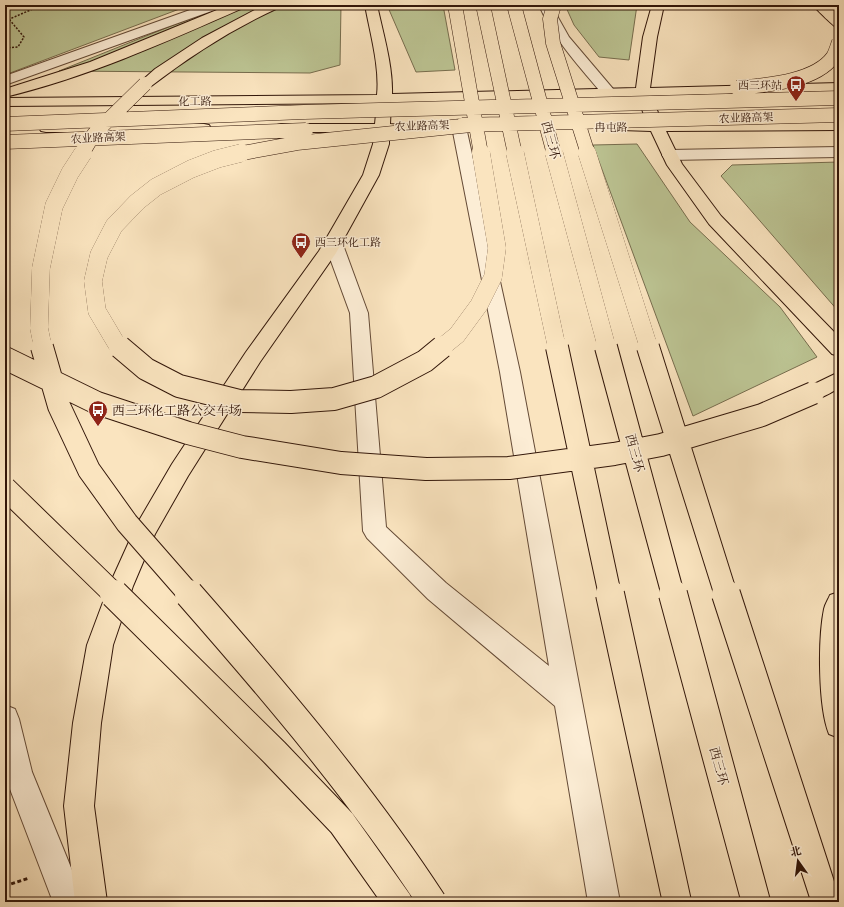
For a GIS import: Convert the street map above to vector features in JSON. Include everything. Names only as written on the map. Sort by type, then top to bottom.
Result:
[{"type":"main road","points":[[5,93],[85,68],[153,42],[239,5]]},
{"type":"main road","points":[[274,5],[237,22],[179,58],[145,84],[94,134],[70,173],[54,206],[41,268],[39,328],[44,355],[59,406],[89,470],[123,517],[275,692],[402,856],[432,902]]},
{"type":"main road","points":[[90,902],[79,806],[87,723],[100,645],[121,586],[145,531],[180,470],[253,357],[333,242],[371,175],[381,144],[385,86],[371,5]]},
{"type":"main road","points":[[455,5],[497,248],[493,276],[479,305],[457,335],[425,361],[376,387],[334,399],[290,402],[239,402],[178,386],[146,369],[116,343],[97,311],[93,281],[99,256],[114,226],[136,202],[156,187],[191,169],[217,159],[251,150],[297,143],[465,126]]},
{"type":"main road","points":[[483,5],[677,902]]},
{"type":"main road","name":"西三环","points":[[514,5],[756,902]]},
{"type":"main road","points":[[554,5],[550,19],[553,43],[722,582],[826,902]]},
{"type":"main road","points":[[658,5],[650,37],[643,92],[656,127],[675,165],[715,220],[839,349]]},
{"type":"main road","points":[[819,5],[832,16],[839,25]]},
{"type":"main road","points":[[598,104],[680,97],[791,79],[809,73],[823,66],[833,56],[839,42]]},
{"type":"main road","points":[[384,99],[839,87]]},
{"type":"main road","name":"农业路高架","points":[[5,124],[296,112],[839,98]]},
{"type":"main road","name":"化工路","points":[[5,102],[384,99]]},
{"type":"main road","name":"农业路高架","points":[[5,142],[280,131],[839,115]]},
{"type":"main road","name":"冉屯路","points":[[382,128],[465,126],[839,126]]},
{"type":"main road","points":[[5,128],[382,128]]},
{"type":"main road","points":[[5,358],[97,402],[188,433],[242,447],[341,463],[426,469],[516,467],[614,454],[661,445],[762,415],[813,393],[839,379]]},
{"type":"main road","points":[[5,488],[173,651],[342,823],[398,902]]},
{"type":"main road","points":[[839,603],[837,609],[833,662],[839,724]]},
{"type":"street","points":[[5,81],[216,5]]},
{"type":"street","points":[[544,5],[574,52],[609,93]]},
{"type":"street","points":[[465,126],[604,902]]},
{"type":"street","points":[[670,155],[839,152]]},
{"type":"street","points":[[333,242],[359,313],[374,531],[437,591],[567,698]]},
{"type":"street","points":[[5,719],[18,772],[69,902]]},
{"type":"path","points":[[5,21],[42,5]]},
{"type":"path","points":[[5,48],[18,47],[24,37],[9,19]]},
{"type":"green space","points":[[5,5],[190,5],[10,73],[5,73]]},
{"type":"green space","points":[[223,5],[341,5],[340,65],[310,73],[59,71]]},
{"type":"green space","points":[[387,5],[443,5],[455,70],[416,72]]},
{"type":"green space","points":[[565,5],[637,5],[629,60],[599,57],[574,25]]},
{"type":"green space","points":[[637,144],[690,222],[780,307],[817,357],[693,416],[593,145]]},
{"type":"green space","points":[[839,162],[839,312],[721,176],[732,165]]},
{"type":"place","name":"西三环站","points":[[796,102]]},
{"type":"place","name":"西三环化工路","points":[[301,259]]},
{"type":"place","name":"西三环化工路公交车场","points":[[98,427]]}]
